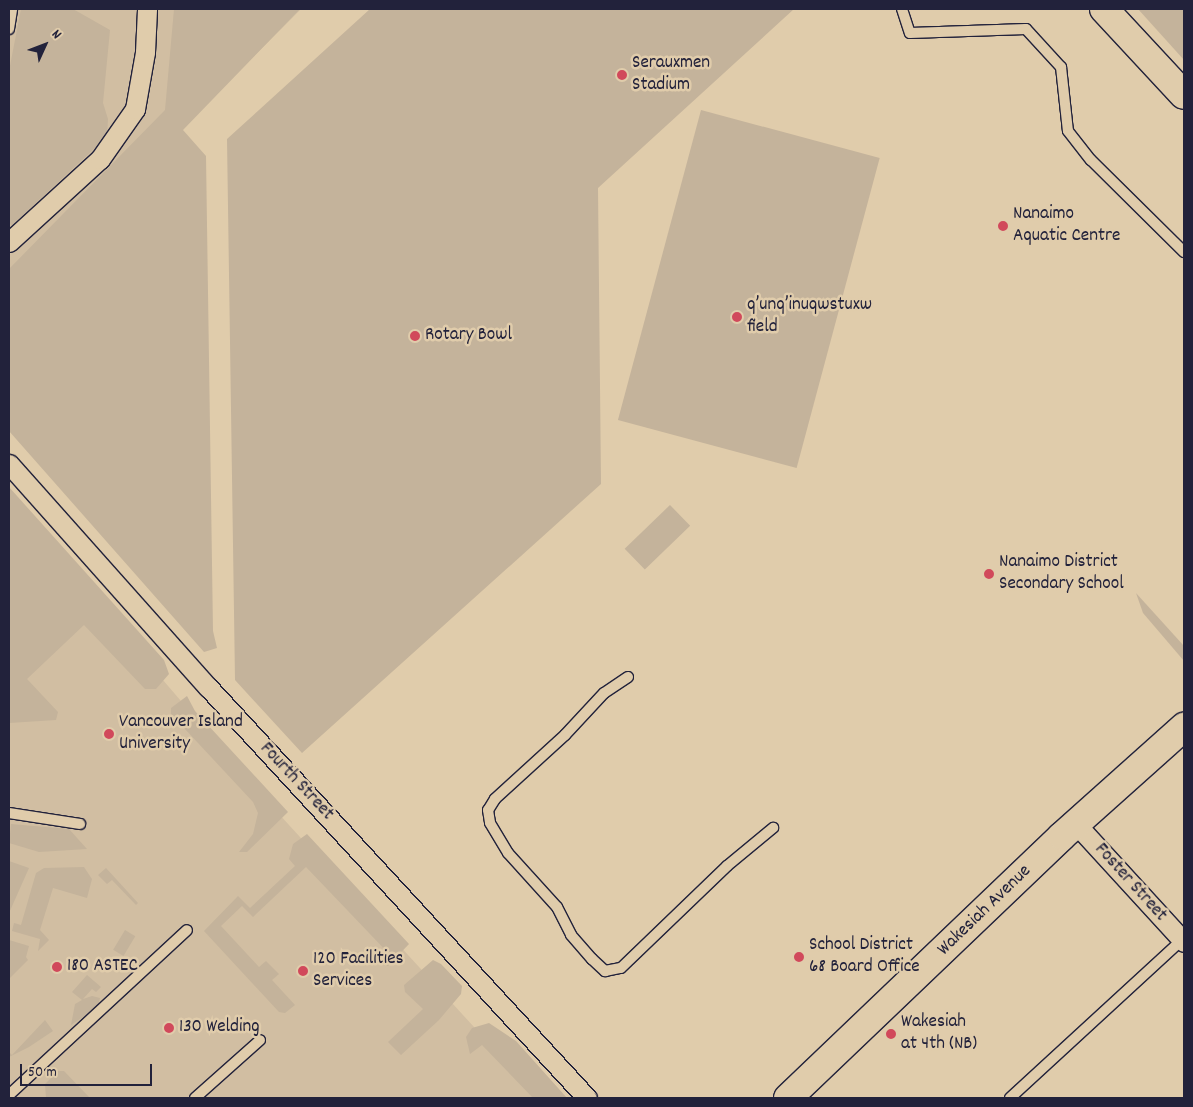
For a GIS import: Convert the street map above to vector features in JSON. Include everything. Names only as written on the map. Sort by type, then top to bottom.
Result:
[{"type":"main road","points":[[1104,9],[1184,95]]},
{"type":"main road","name":"Wakesiah Avenue","points":[[789,1098],[1076,824],[1184,727]]},
{"type":"street","points":[[9,242],[100,159],[136,109],[145,52],[147,9]]},
{"type":"street","name":"Fourth Street","points":[[9,464],[203,682],[587,1098]]},
{"type":"street","name":"Foster Street","points":[[1076,824],[1183,941]]},
{"type":"lane","points":[[9,29],[12,9]]},
{"type":"lane","points":[[902,9],[910,33],[1026,29],[1061,67],[1068,131],[1092,160],[1184,252]]},
{"type":"lane","points":[[628,677],[604,693],[565,735],[494,799],[488,810],[490,823],[508,853],[557,907],[567,929],[592,959],[605,971],[621,968],[727,866],[774,828]]},
{"type":"lane","points":[[9,813],[80,824]]},
{"type":"lane","points":[[9,1093],[187,930]]},
{"type":"lane","points":[[1010,1098],[1183,941]]},
{"type":"lane","points":[[195,1098],[260,1040]]},
{"type":"shaded area","points":[[9,9],[301,9],[25,287],[9,323]]},
{"type":"shaded area","points":[[21,9],[73,9],[110,30],[103,103],[108,119],[107,137],[12,225],[9,224],[9,71]]},
{"type":"shaded area","points":[[174,9],[300,9],[183,130],[206,156],[213,631],[217,648],[204,652],[9,431],[9,269],[165,110]]},
{"type":"shaded area","name":"Rotary Bowl","points":[[370,9],[794,9],[598,188],[601,484],[302,753],[235,680],[227,139]]},
{"type":"shaded area","points":[[1138,9],[1184,9],[1184,60]]},
{"type":"shaded area","name":"q’unq’inuqwstuxw field","points":[[701,110],[880,158],[797,468],[618,420]]},
{"type":"shaded area","points":[[9,487],[164,660],[169,674],[156,689],[145,689],[84,625],[27,679],[58,712],[56,720],[9,723]]},
{"type":"shaded area","name":"Vancouver Island University","points":[[9,501],[267,801],[539,1098],[9,1098]]},
{"type":"shaded area","points":[[670,505],[690,526],[645,570],[625,549]]},
{"type":"shaded area","points":[[1136,593],[1184,646],[1184,661],[1143,613]]},
{"type":"shaded area","points":[[187,696],[195,711],[288,812],[247,852],[239,852],[253,834],[258,813],[253,802],[171,714],[171,708]]},
{"type":"shaded area","points":[[11,824],[69,829],[87,849],[39,852],[9,843]]},
{"type":"shaded area","points":[[307,834],[409,944],[388,966],[383,965],[391,956],[306,867],[253,917],[242,906],[221,926],[259,967],[266,961],[279,974],[272,980],[295,1005],[285,1013],[279,1012],[204,931],[238,896],[250,908],[295,866],[289,859],[293,844]]},
{"type":"shaded area","points":[[9,861],[29,868],[9,913]]},
{"type":"shaded area","points":[[84,867],[92,879],[87,898],[53,888],[40,930],[49,940],[38,951],[40,939],[12,931],[14,923],[21,925],[36,873],[44,868]]},
{"type":"shaded area","points":[[106,868],[138,903],[136,905],[112,880],[107,884],[98,875]]},
{"type":"shaded area","points":[[125,930],[135,936],[123,956],[113,950]]},
{"type":"shaded area","points":[[9,940],[29,946],[26,957],[28,960],[9,979]]},
{"type":"shaded area","points":[[433,960],[441,964],[462,986],[461,994],[439,1020],[401,1055],[388,1042],[423,1009],[405,992],[404,985]]},
{"type":"shaded area","points":[[87,975],[101,987],[96,992],[92,989],[83,999],[92,996],[100,998],[98,1007],[71,1025],[75,1004],[82,1000],[72,992]]},
{"type":"shaded area","points":[[45,1020],[53,1031],[29,1047],[9,1057],[9,1052],[12,1055]]},
{"type":"shaded area","points":[[489,1023],[516,1041],[567,1098],[533,1098],[482,1045],[470,1054],[466,1037],[472,1028]]},
{"type":"shaded area","points":[[58,1071],[64,1071],[90,1098],[46,1098],[45,1084]]},
{"type":"place","name":"Serauxmen Stadium","points":[[622,75]]},
{"type":"place","name":"Nanaimo Aquatic Centre","points":[[1003,226]]},
{"type":"place","name":"q’unq’inuqwstuxw field","points":[[737,317]]},
{"type":"place","name":"Rotary Bowl","points":[[415,336]]},
{"type":"place","name":"Nanaimo District Secondary School","points":[[989,574]]},
{"type":"place","name":"Vancouver Island University","points":[[109,734]]},
{"type":"place","name":"School District 68 Board Office","points":[[799,957]]},
{"type":"place","name":"180 ASTEC","points":[[57,967]]},
{"type":"place","name":"120 Facilities Services","points":[[303,971]]},
{"type":"place","name":"130 Welding","points":[[169,1028]]},
{"type":"place","name":"Wakesiah at 4th (NB)","points":[[891,1034]]}]
